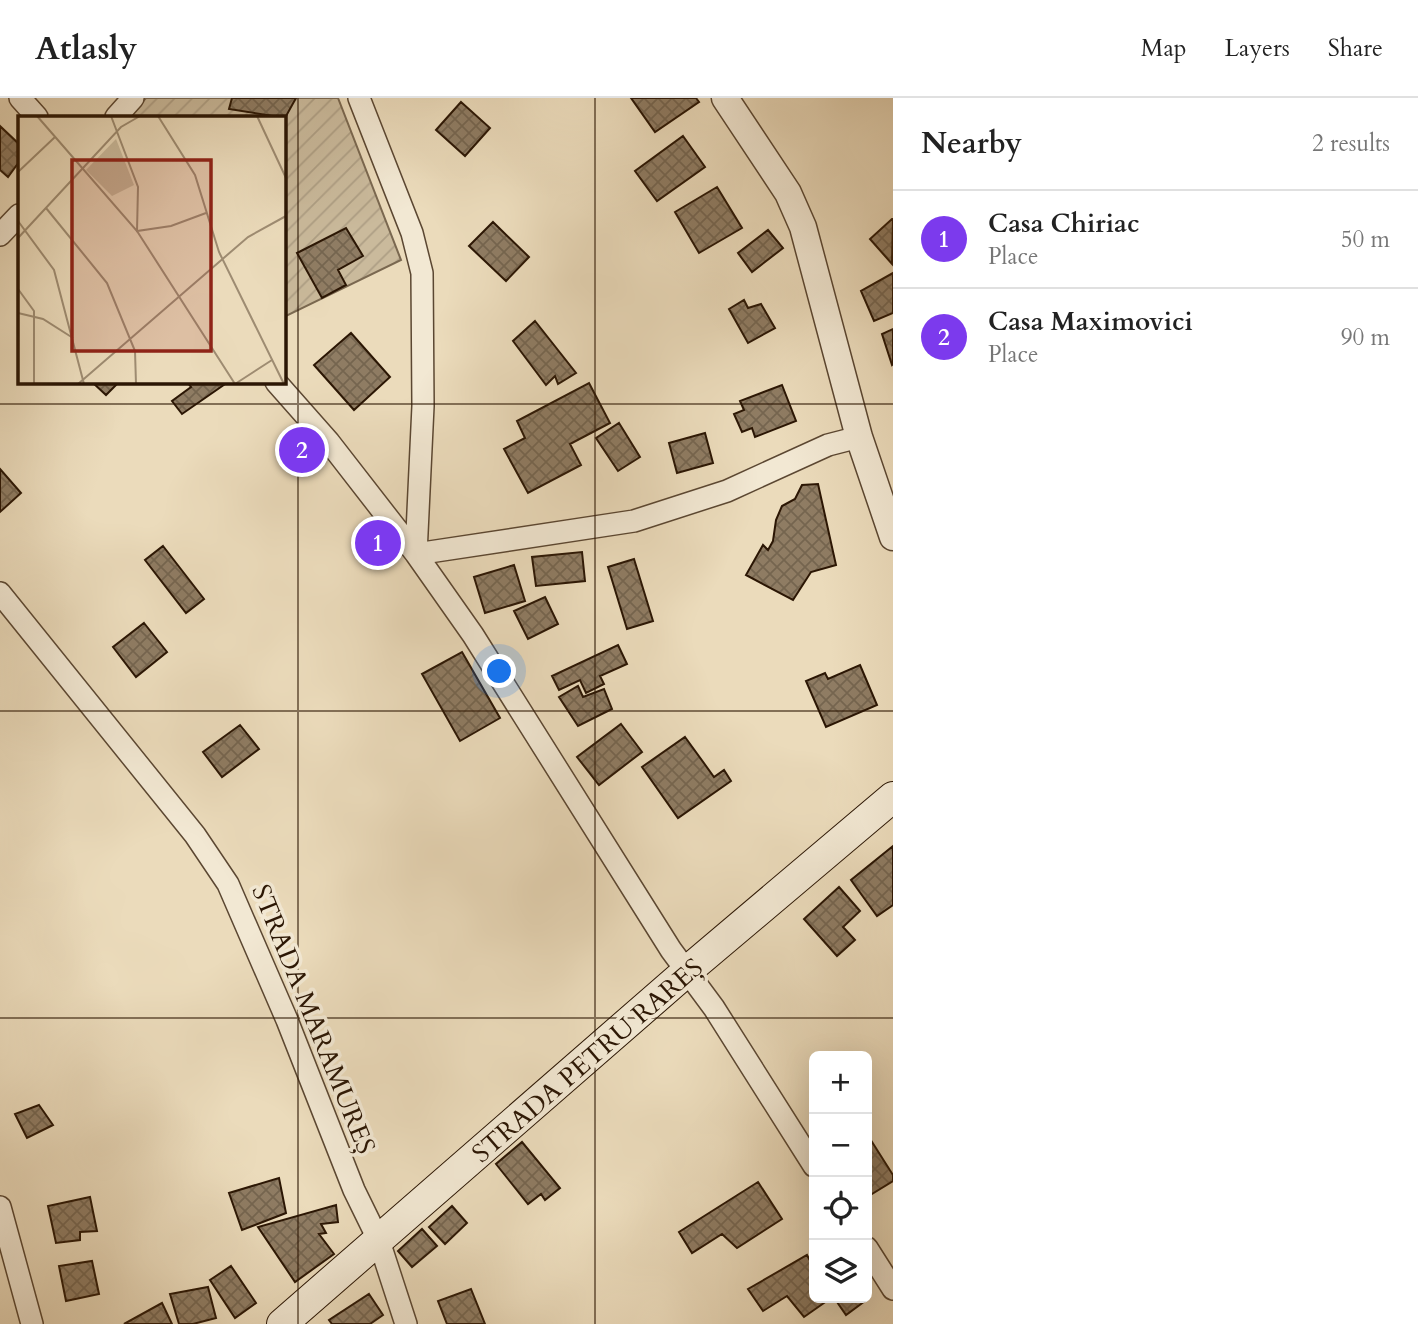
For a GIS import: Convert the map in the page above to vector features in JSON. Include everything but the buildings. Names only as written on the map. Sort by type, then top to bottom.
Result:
[{"type":"main road","name":"STRADA PETRU RAREȘ","points":[[282,1324],[686,972],[893,797]]},
{"type":"street","points":[[20,98],[36,116]]},
{"type":"street","points":[[117,116],[133,98]]},
{"type":"street","points":[[359,98],[412,233],[422,273],[424,407],[416,554]]},
{"type":"street","points":[[725,98],[788,193],[803,227],[859,437],[893,537]]},
{"type":"street","points":[[0,235],[18,216]]},
{"type":"street","points":[[277,383],[329,442],[416,554],[473,635],[686,972],[714,1008],[809,1158]]},
{"type":"street","points":[[416,554],[634,521],[727,491],[828,445],[859,437]]},
{"type":"street","name":"STRADA MARAMUREȘ","points":[[0,593],[195,835],[228,884],[287,1020],[354,1190],[379,1241],[406,1324]]},
{"type":"street","points":[[0,1207],[32,1324]]},
{"type":"street","points":[[872,1256],[893,1289]]},
{"type":"shaded area","points":[[146,98],[338,98],[401,260],[285,317],[285,116],[130,116]]},
{"type":"place","name":"Casa Maximovici","points":[[302,450]]},
{"type":"place","name":"Casa Chiriac","points":[[378,543]]}]
